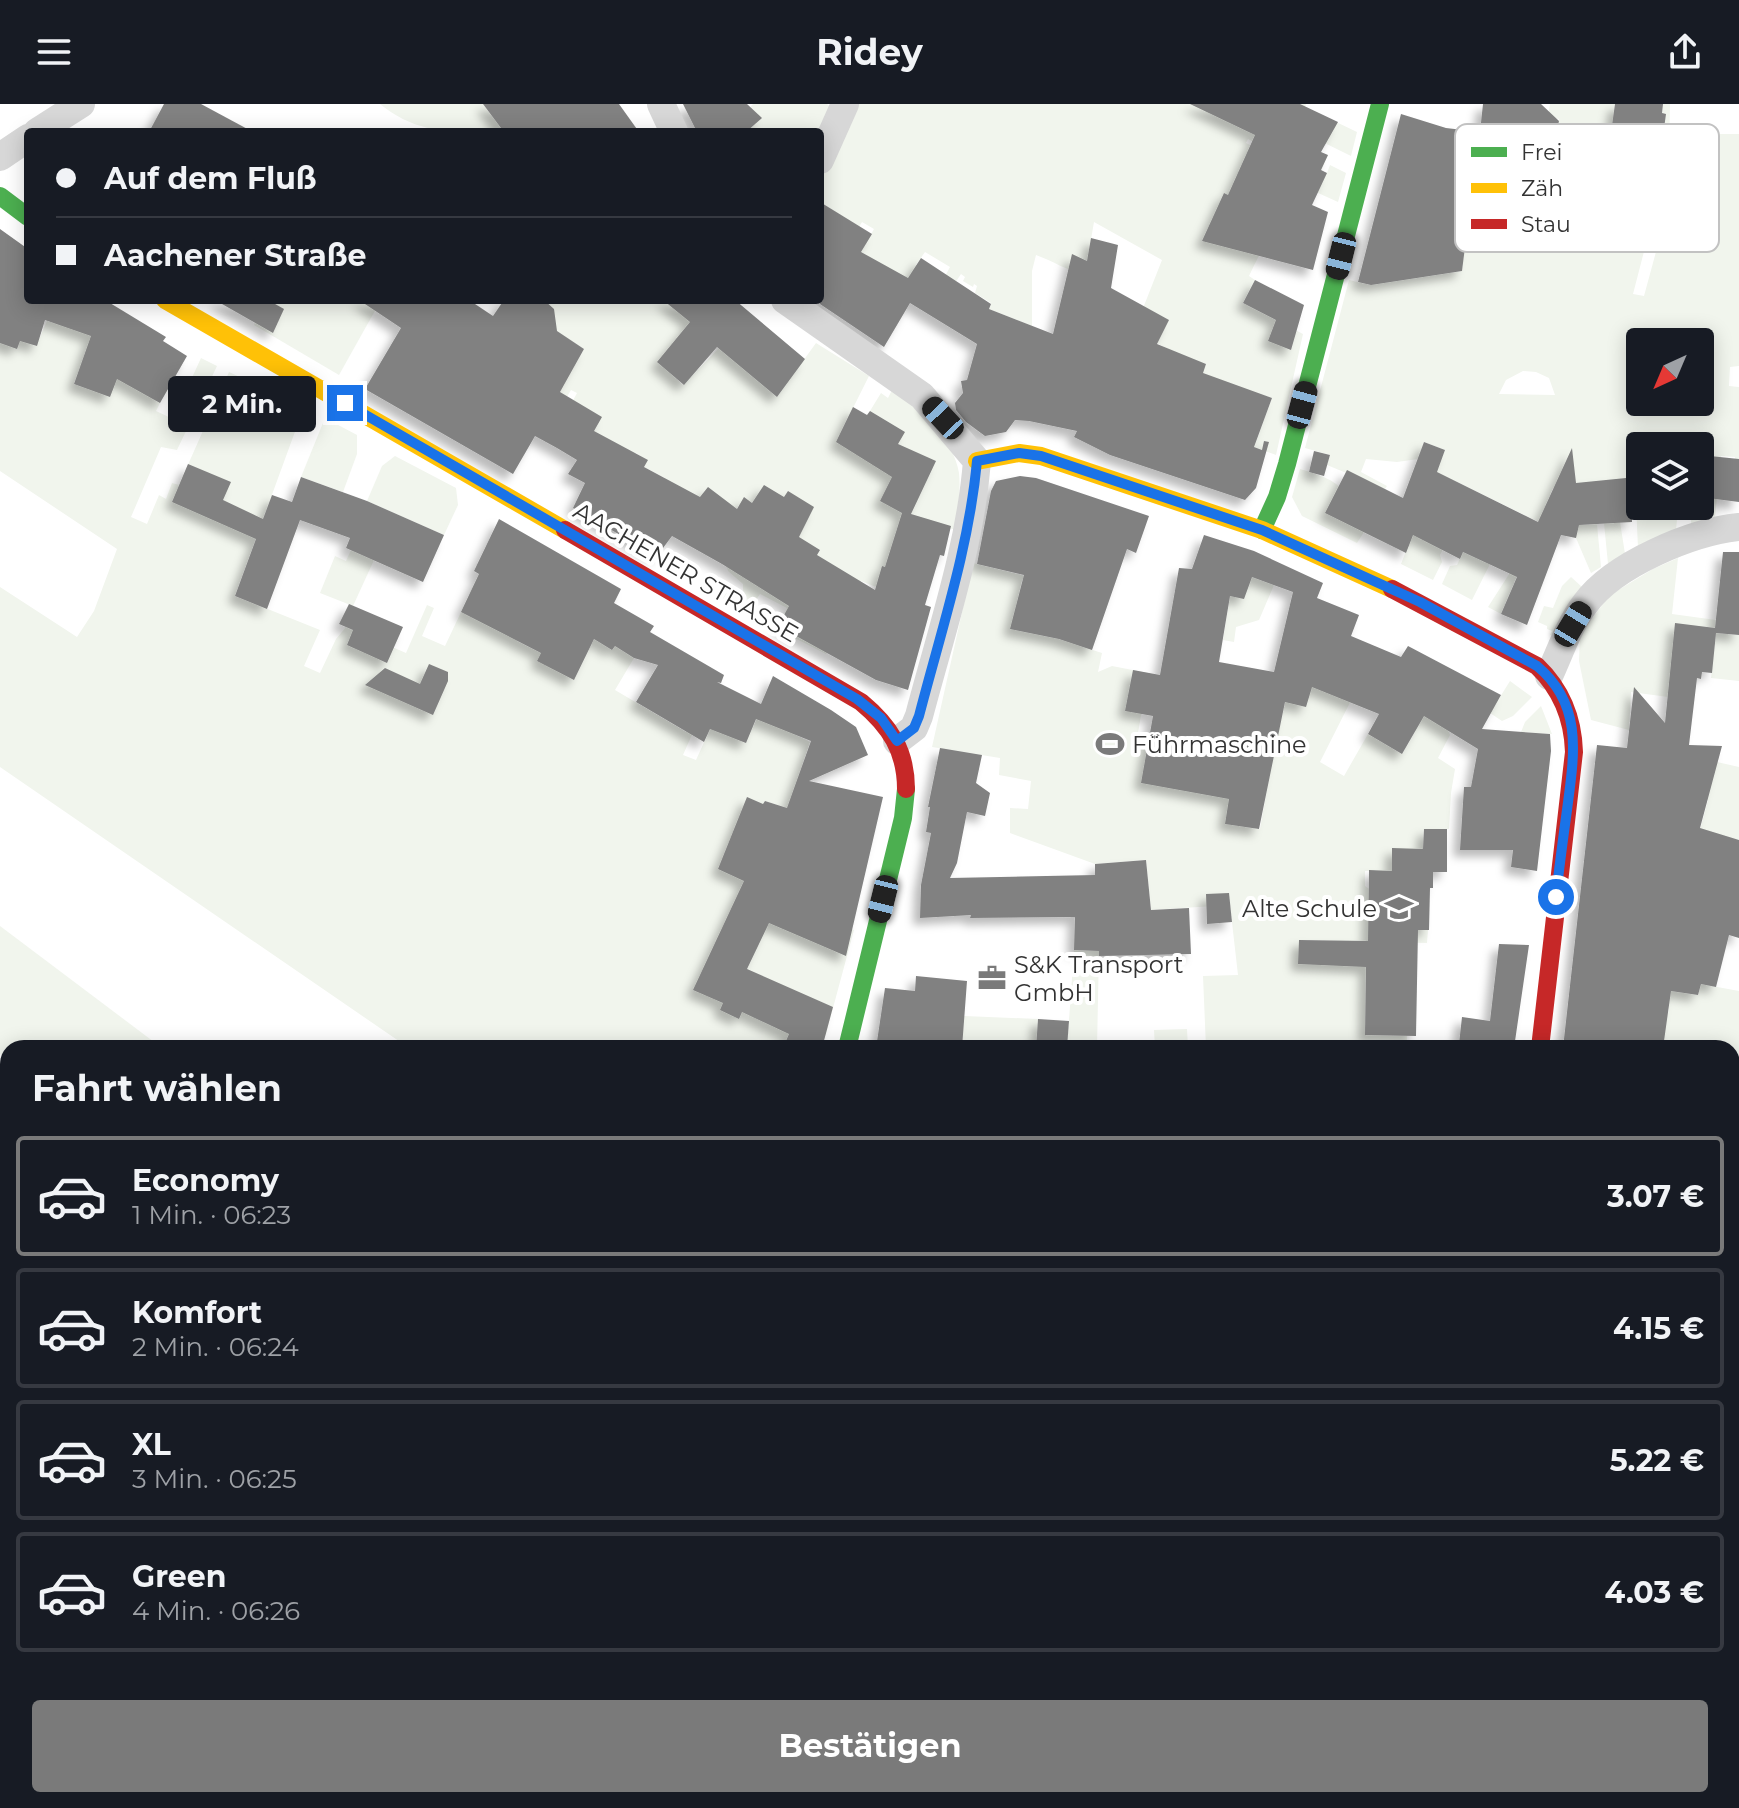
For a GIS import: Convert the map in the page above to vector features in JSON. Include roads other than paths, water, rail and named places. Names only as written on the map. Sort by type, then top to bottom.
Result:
[{"type":"street","points":[[43,128],[81,104]]},
{"type":"street","points":[[661,104],[672,128]]},
{"type":"street","points":[[824,151],[845,104]]},
{"type":"street","points":[[1262,530],[1287,464],[1380,104]]},
{"type":"street","points":[[0,157],[24,141]]},
{"type":"street","points":[[0,196],[24,214]]},
{"type":"street","name":"AACHENER STRASSE","points":[[172,304],[857,699],[881,718],[903,755],[908,777],[906,805],[849,1040]]},
{"type":"street","points":[[791,304],[922,396],[977,461],[962,556],[919,716],[914,728],[897,741]]},
{"type":"street","points":[[977,461],[1019,453],[1041,456],[1262,530],[1420,602],[1537,666],[1549,676],[1567,708],[1573,730],[1574,752],[1541,1040]]},
{"type":"street","points":[[1549,676],[1584,605],[1601,588],[1622,572],[1665,549],[1717,530],[1739,527]]},
{"type":"place","name":"Führmaschine","points":[[1110,744]]},
{"type":"place","name":"Alte Schule","points":[[1399,908]]},
{"type":"place","name":"S&K Transport GmbH","points":[[992,978]]}]
